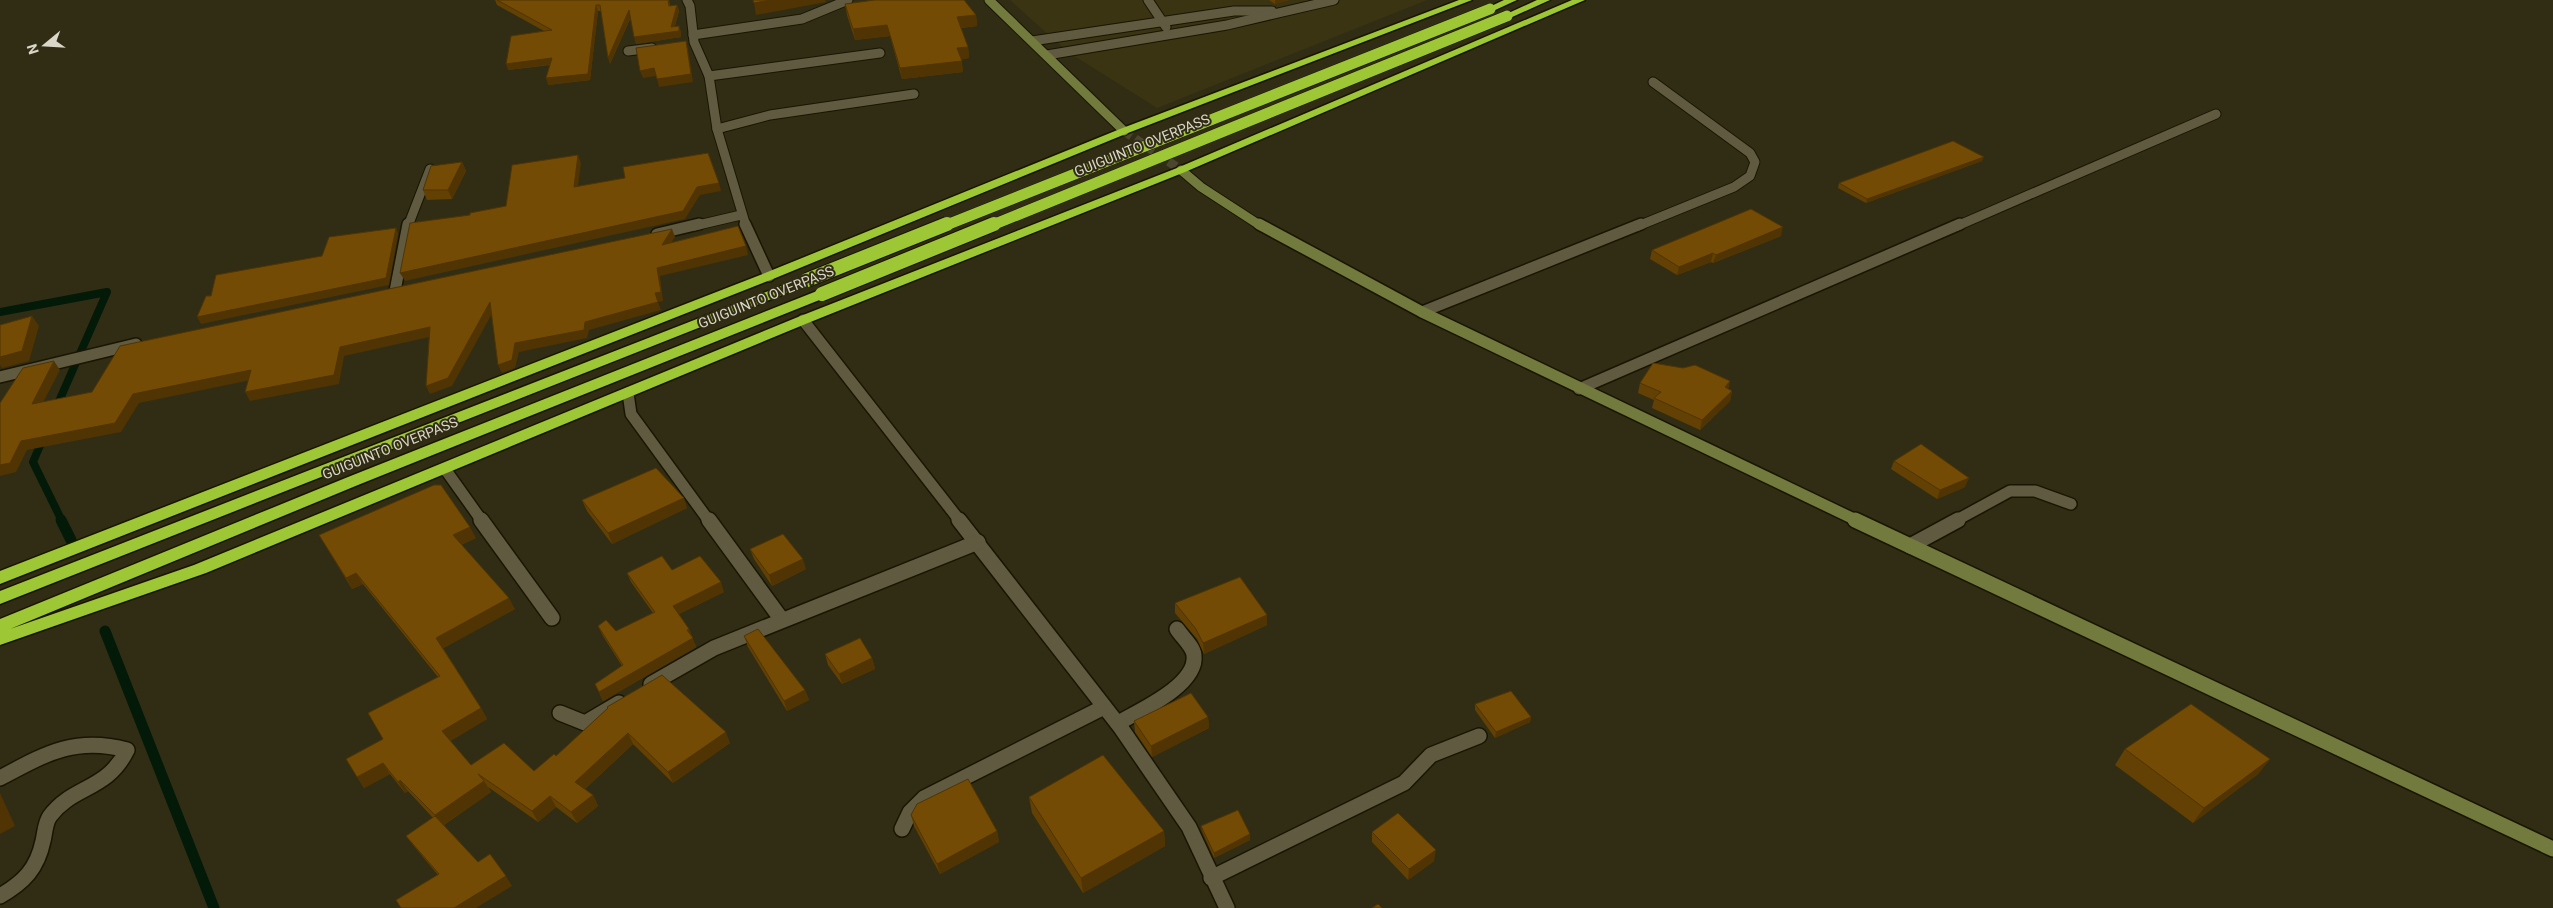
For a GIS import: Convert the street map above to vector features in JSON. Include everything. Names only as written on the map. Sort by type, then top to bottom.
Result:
[{"type":"highway","points":[[0,578],[163,512],[769,276],[1124,132],[1467,0]]},
{"type":"highway","name":"GUIGUINTO OVERPASS","points":[[0,598],[1512,0]]},
{"type":"highway","name":"GUIGUINTO OVERPASS","points":[[0,626],[353,481],[822,294],[1545,0]]},
{"type":"highway","points":[[0,639],[200,569],[803,320],[1181,170],[1580,0]]},
{"type":"main road","points":[[988,0],[1047,55],[1124,132]]},
{"type":"main road","points":[[1181,170],[1201,187],[1277,236],[1422,312],[1579,389],[2553,849]]},
{"type":"street","points":[[687,0],[690,6],[690,40],[709,76],[717,129],[741,215],[769,276]]},
{"type":"street","points":[[690,40],[802,19],[848,0]]},
{"type":"street","points":[[1148,0],[1171,34]]},
{"type":"street","points":[[1047,55],[1297,11],[1334,0]]},
{"type":"street","points":[[1032,41],[1234,11],[1297,11]]},
{"type":"street","points":[[628,51],[666,46]]},
{"type":"street","points":[[709,76],[880,53]]},
{"type":"street","points":[[1422,312],[1734,187],[1750,176],[1755,162],[1750,153],[1653,82]]},
{"type":"street","points":[[717,129],[762,116],[914,94]]},
{"type":"street","points":[[1579,389],[2216,114]]},
{"type":"street","points":[[395,291],[406,230],[430,169]]},
{"type":"street","points":[[645,236],[741,215]]},
{"type":"street","points":[[803,320],[1118,723],[1188,827],[1227,908]]},
{"type":"street","points":[[0,376],[152,341]]},
{"type":"street","points":[[628,393],[631,414],[782,620]]},
{"type":"street","points":[[445,469],[552,618]]},
{"type":"street","points":[[1910,546],[2010,491],[2035,491],[2071,504]]},
{"type":"street","points":[[560,713],[585,723],[714,648],[978,542]]},
{"type":"street","points":[[1118,723],[1170,693],[1186,678],[1193,667],[1194,655],[1177,629]]},
{"type":"street","points":[[902,828],[910,812],[924,798],[1104,707]]},
{"type":"street","points":[[1211,878],[1404,783],[1432,755],[1478,736]]},
{"type":"street","points":[[0,778],[60,747],[82,743],[107,743],[127,750],[122,764],[106,779],[58,808],[50,816],[41,857],[34,872],[18,886],[0,896]]},
{"type":"shaded area","points":[[1010,0],[1427,0],[1157,108],[1068,52]]},
{"type":"building","points":[[497,0],[668,0],[669,6],[677,5],[671,27],[679,26],[679,31],[634,37],[629,10],[608,58],[600,5],[596,5],[588,74],[546,78],[552,58],[506,64],[511,36],[552,30]]},
{"type":"building","points":[[753,0],[771,0],[754,3]]},
{"type":"building","points":[[875,0],[964,0],[976,15],[957,17],[968,47],[957,48],[962,61],[900,68],[887,25],[853,29],[845,4]]},
{"type":"building","points":[[686,41],[691,74],[657,79],[654,68],[640,71],[636,48]]},
{"type":"building","points":[[1953,141],[1984,157],[1867,199],[1839,183]]},
{"type":"building","points":[[708,153],[719,183],[697,187],[683,211],[400,273],[410,223],[470,215],[470,213],[506,206],[512,165],[578,155],[574,187],[625,178],[623,167]]},
{"type":"building","points":[[462,162],[448,190],[423,190],[431,166]]},
{"type":"building","points":[[1751,209],[1783,227],[1716,255],[1713,253],[1679,267],[1652,250]]},
{"type":"building","points":[[738,226],[746,246],[657,268],[661,292],[655,293],[658,302],[585,322],[584,330],[515,343],[512,360],[498,365],[490,302],[448,378],[426,386],[430,327],[340,347],[334,375],[245,392],[251,370],[133,394],[115,423],[21,441],[10,463],[0,465],[0,403],[23,368],[54,361],[32,404],[92,392],[120,346],[672,229],[662,245]]},
{"type":"building","points":[[396,228],[386,278],[197,317],[206,296],[211,296],[216,275],[322,256],[329,237]]},
{"type":"building","points":[[32,316],[22,351],[0,357],[0,325]]},
{"type":"building","points":[[1653,363],[1683,368],[1695,365],[1730,381],[1725,387],[1732,391],[1702,420],[1654,398],[1661,392],[1640,383]]},
{"type":"building","points":[[1921,444],[1969,478],[1940,490],[1894,461]]},
{"type":"building","points":[[656,468],[684,498],[608,533],[582,500]]},
{"type":"building","points":[[434,485],[441,485],[470,527],[453,535],[509,598],[436,638],[481,708],[442,731],[471,765],[504,743],[534,771],[554,754],[556,756],[607,707],[662,675],[726,732],[668,772],[628,733],[575,782],[593,795],[571,812],[550,796],[532,811],[478,774],[484,781],[435,815],[400,780],[398,782],[383,763],[357,777],[346,759],[383,739],[368,713],[440,676],[356,573],[346,578],[319,535]]},
{"type":"building","points":[[783,534],[803,559],[769,575],[750,549]]},
{"type":"building","points":[[662,556],[672,570],[700,556],[721,582],[673,606],[693,638],[599,692],[595,684],[623,665],[598,626],[606,620],[616,631],[655,612],[627,573]]},
{"type":"building","points":[[1240,577],[1267,615],[1203,643],[1196,629],[1175,603]]},
{"type":"building","points":[[758,629],[805,690],[784,701],[744,636]]},
{"type":"building","points":[[860,638],[872,658],[839,674],[825,654]]},
{"type":"building","points":[[1511,691],[1531,717],[1496,732],[1475,704]]},
{"type":"building","points":[[1191,693],[1208,717],[1151,746],[1134,721]]},
{"type":"building","points":[[2191,704],[2270,759],[2204,808],[2125,749]]},
{"type":"building","points":[[1103,755],[1164,831],[1081,878],[1029,797]]},
{"type":"building","points":[[968,779],[997,831],[937,864],[911,815],[917,804]]},
{"type":"building","points":[[1238,810],[1250,834],[1214,853],[1201,826]]},
{"type":"building","points":[[1398,813],[1436,850],[1409,869],[1372,832]]},
{"type":"building","points":[[435,816],[478,862],[490,854],[506,876],[454,908],[401,908],[396,900],[439,874],[406,836]]},
{"type":"building","points":[[1378,904],[1382,908],[1372,908]]},
{"type":"waterway","points":[[0,312],[107,292],[56,408]]},
{"type":"waterway","points":[[44,436],[33,462],[62,521]]},
{"type":"waterway","points":[[61,520],[71,540]]},
{"type":"waterway","points":[[105,631],[214,908]]},
{"type":"tunnel","points":[[1124,131],[1181,170]]}]
